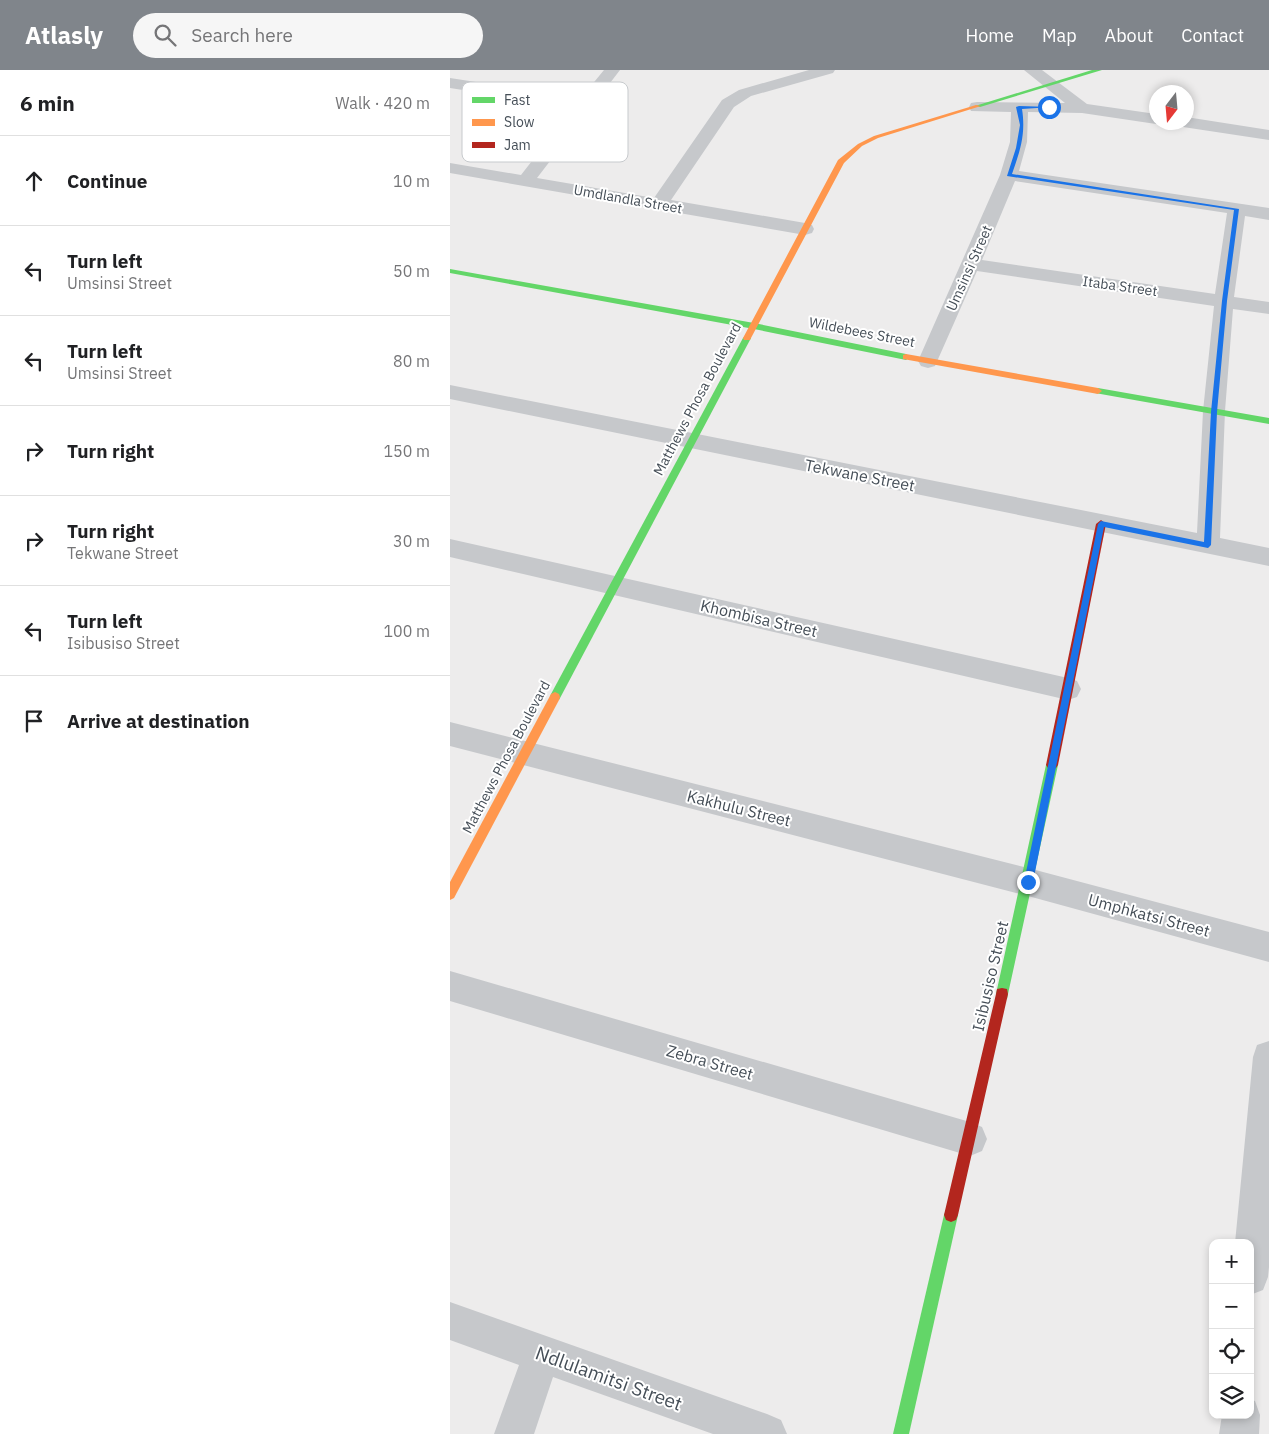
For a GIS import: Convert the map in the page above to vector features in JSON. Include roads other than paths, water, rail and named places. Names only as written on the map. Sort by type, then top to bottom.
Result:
[{"type":"street","points":[[455,83],[474,70]]},
{"type":"street","points":[[603,82],[612,70]]},
{"type":"street","points":[[659,204],[728,104],[745,93],[828,70]]},
{"type":"street","points":[[1032,70],[1082,108]]},
{"type":"street","name":"Matthews Phosa Boulevard","points":[[450,894],[841,162],[860,145],[876,137],[1099,70]]},
{"type":"street","points":[[977,107],[1082,108],[1149,118]]},
{"type":"street","name":"Umsinsi Street","points":[[928,361],[971,264],[1018,148],[1022,125],[1019,107]]},
{"type":"street","points":[[1194,124],[1269,135]]},
{"type":"street","points":[[525,180],[540,162]]},
{"type":"street","name":"Umdlandla Street","points":[[450,168],[805,229]]},
{"type":"street","points":[[1008,175],[1269,214]]},
{"type":"street","points":[[1208,545],[1214,412],[1224,301],[1237,209]]},
{"type":"street","name":"Itaba Street","points":[[971,264],[1269,308]]},
{"type":"street","name":"Wildebees Street","points":[[450,271],[754,326],[928,361],[1269,421]]},
{"type":"street","name":"Tekwane Street","points":[[450,392],[1269,558]]},
{"type":"street","name":"Isibusiso Street","points":[[901,1434],[1028,882],[1101,524]]},
{"type":"street","name":"Khombisa Street","points":[[450,548],[615,584],[1068,689]]},
{"type":"street","name":"Kakhulu Street","points":[[450,734],[1028,882]]},
{"type":"street","name":"Umphkatsi Street","points":[[1028,882],[1269,947]]},
{"type":"street","name":"Zebra Street","points":[[450,986],[970,1139]]},
{"type":"street","points":[[1254,1260],[1262,1225],[1269,1057]]},
{"type":"street","name":"Ndlulamitsi Street","points":[[450,1321],[768,1434]]},
{"type":"street","points":[[514,1434],[542,1354]]},
{"type":"street","points":[[1240,1434],[1241,1419]]}]
